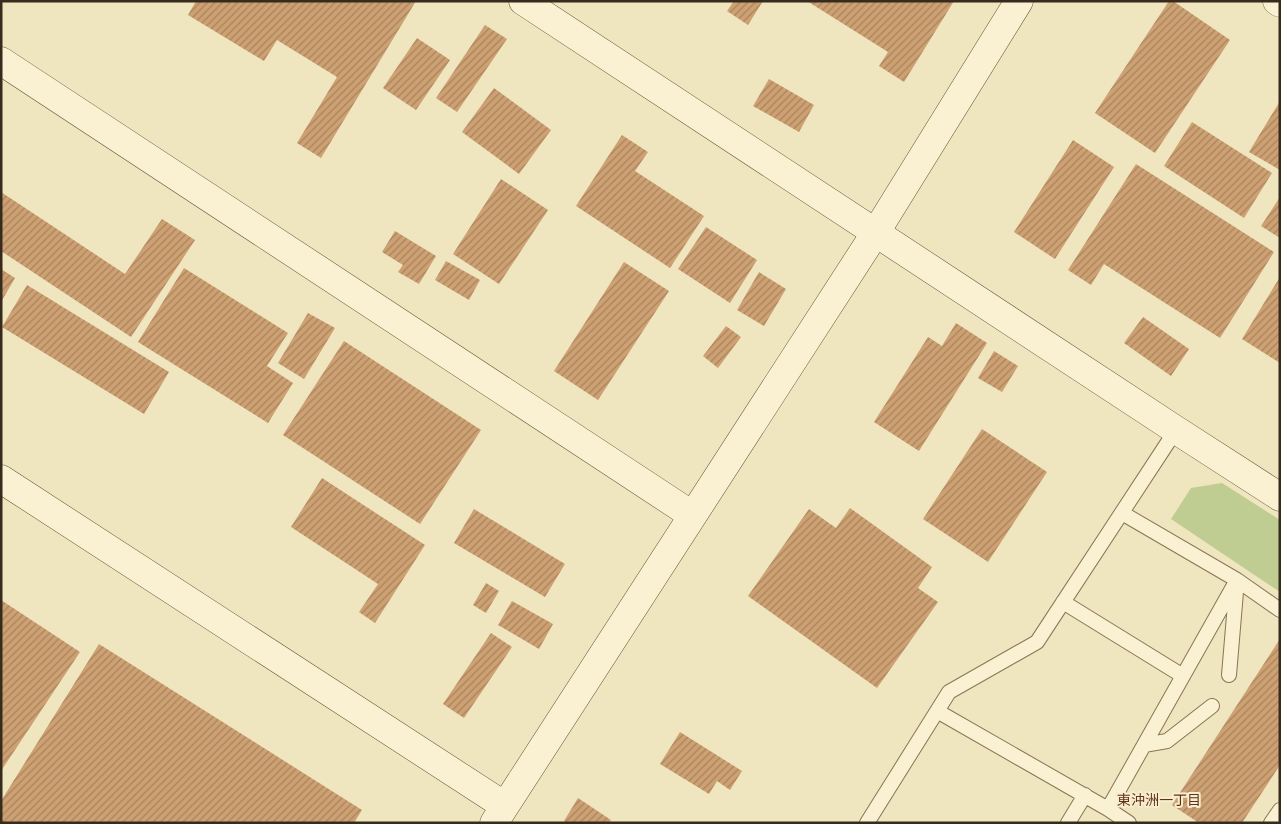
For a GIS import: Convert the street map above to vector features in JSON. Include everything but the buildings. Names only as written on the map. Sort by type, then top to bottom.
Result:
[{"type":"street","points":[[523,1],[1176,430],[1280,496]]},
{"type":"street","points":[[1,479],[499,814],[876,232],[1020,1]]},
{"type":"street","points":[[1,61],[692,515]]},
{"type":"lane","points":[[868,823],[949,692],[1037,642],[1176,430]]},
{"type":"lane","points":[[1122,514],[1236,580],[1280,610]]},
{"type":"lane","points":[[1229,675],[1236,580]]},
{"type":"lane","points":[[1108,809],[1236,580]]},
{"type":"lane","points":[[1064,602],[1183,676]]},
{"type":"lane","points":[[1144,745],[1168,741],[1212,706]]},
{"type":"lane","points":[[937,711],[1085,795],[1129,823]]},
{"type":"lane","points":[[1068,823],[1085,795]]},
{"type":"lane","points":[[1271,823],[1280,810]]},
{"type":"green space","points":[[1222,483],[1280,520],[1280,592],[1171,519],[1191,488]]},
{"type":"district","name":"東沖洲一丁目","points":[[1159,800]]}]
